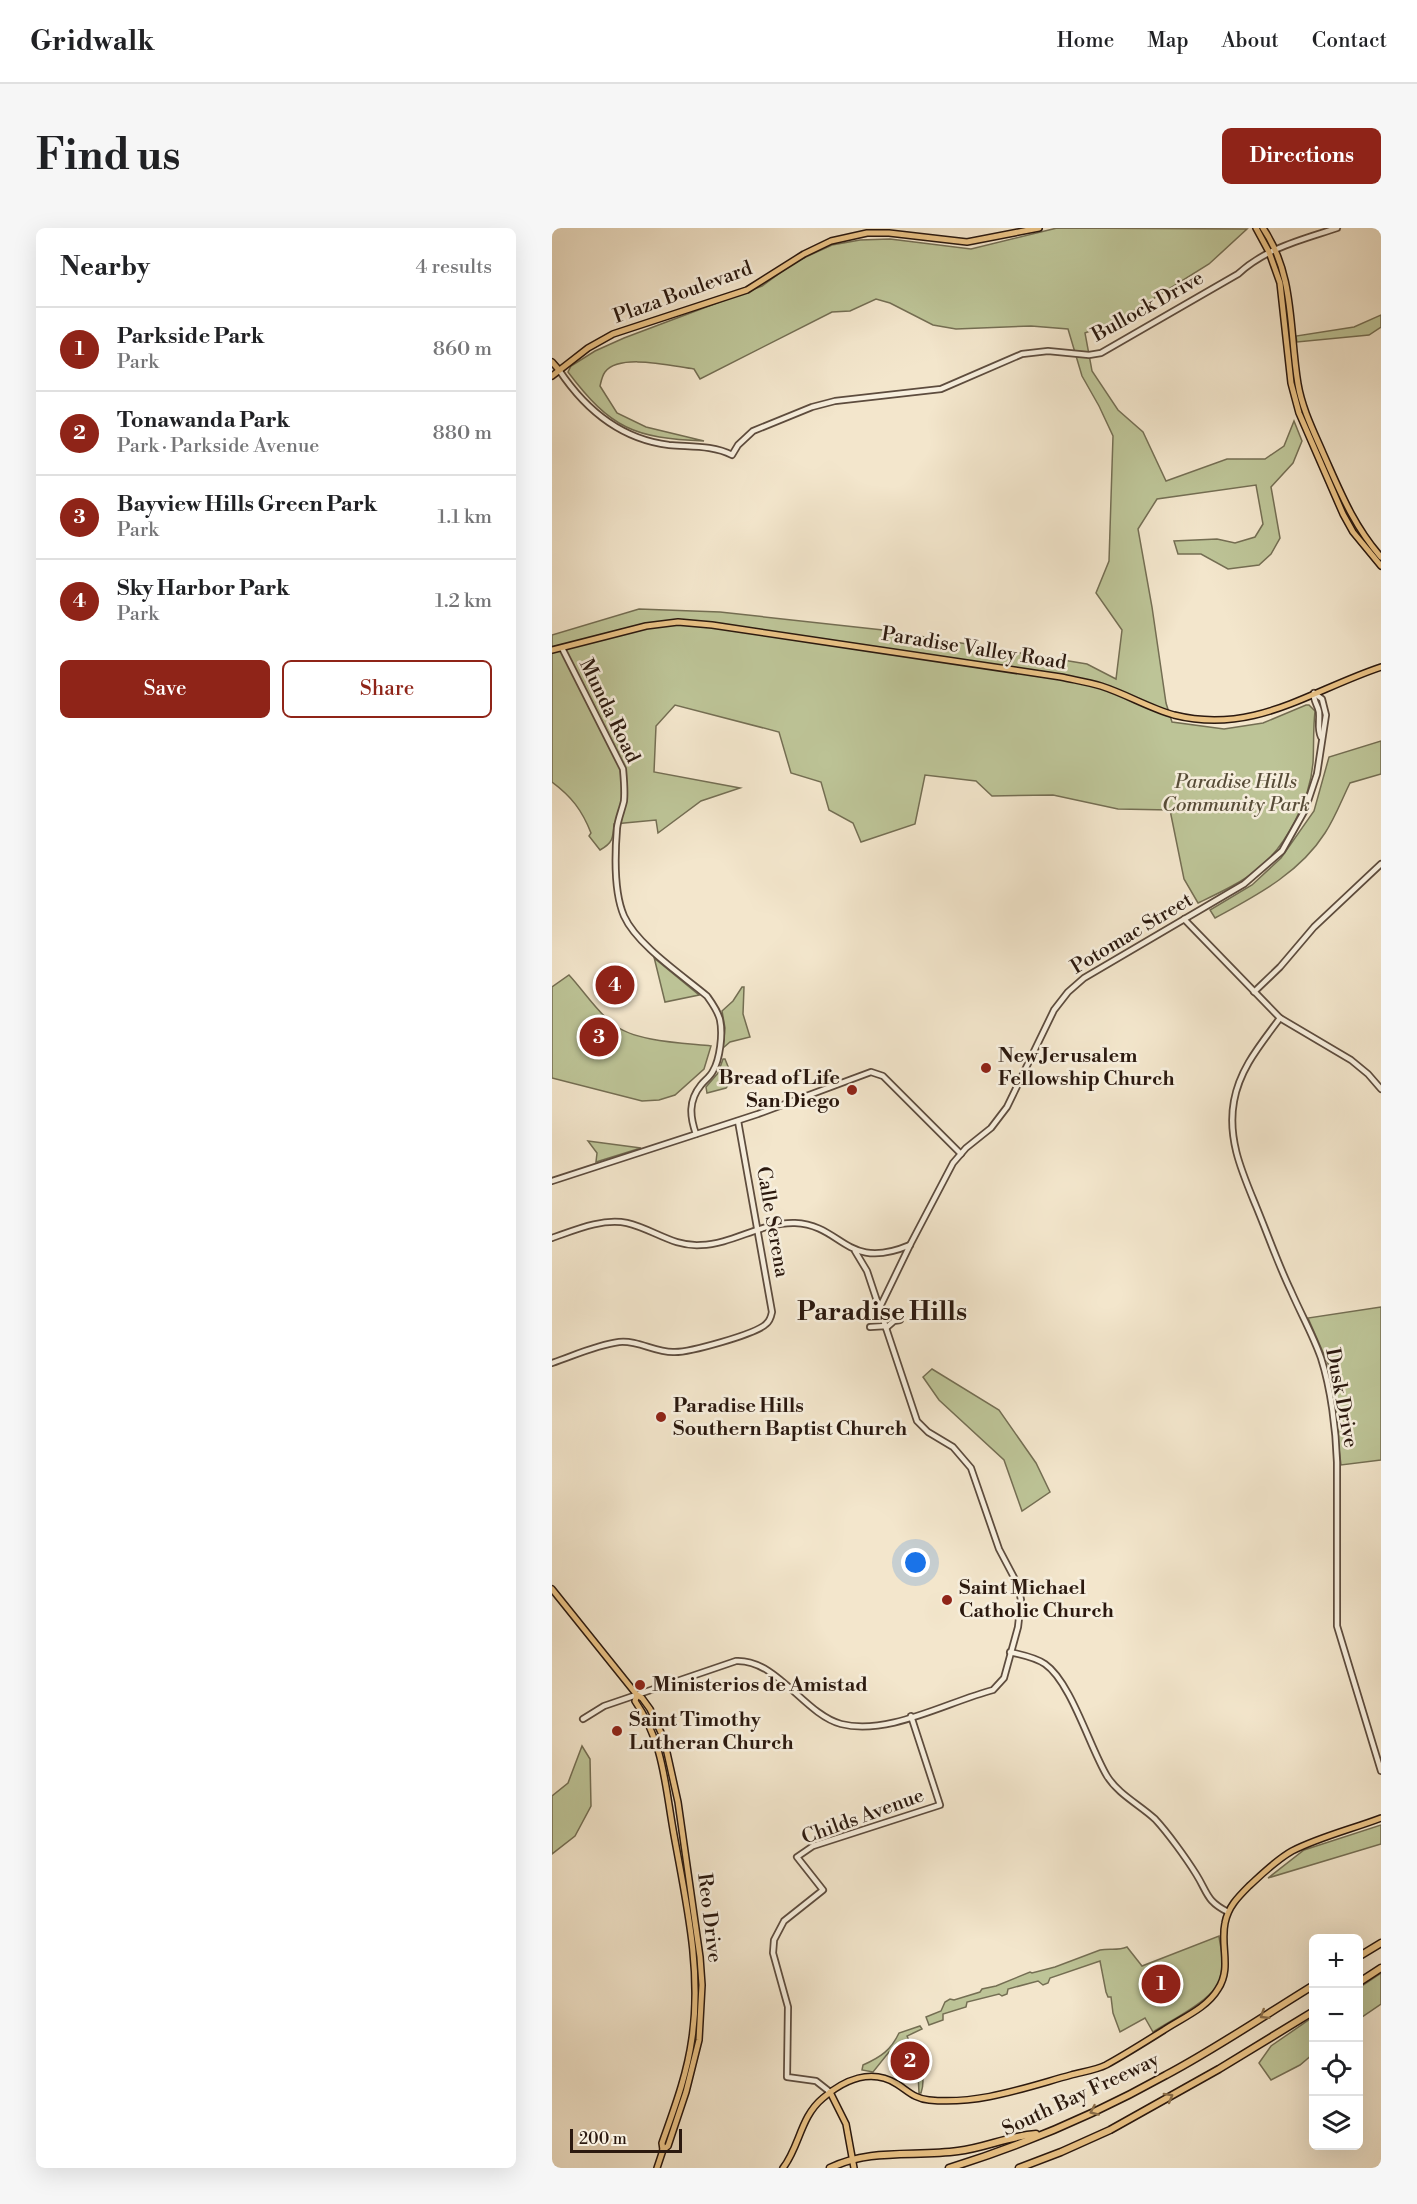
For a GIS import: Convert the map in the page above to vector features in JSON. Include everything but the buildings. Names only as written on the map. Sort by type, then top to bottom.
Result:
[{"type":"highway","points":[[1363,1954],[1381,1943]]},
{"type":"highway","points":[[1363,1980],[1381,1968]]},
{"type":"highway","name":"South Bay Freeway","points":[[949,2168],[1045,2133],[1118,2101],[1168,2074],[1309,1988]]},
{"type":"highway","name":"South Bay Freeway","points":[[1019,2168],[1110,2130],[1219,2069],[1309,2014]]},
{"type":"highway","points":[[830,2168],[868,2155],[960,2151],[1030,2134],[1045,2133]]},
{"type":"highway","points":[[1028,2168],[1061,2152]]},
{"type":"main road","name":"Plaza Boulevard","points":[[552,376],[588,348],[613,334],[747,290],[804,254],[831,241],[867,232],[889,232],[967,242],[1039,228]]},
{"type":"main road","points":[[1256,228],[1269,252],[1280,283],[1291,383],[1299,413],[1343,514],[1353,532],[1381,566]]},
{"type":"main road","points":[[1263,228],[1275,249],[1287,282],[1296,373],[1305,413],[1355,523],[1381,556]]},
{"type":"main road","points":[[552,362],[559,370]]},
{"type":"main road","name":"Paradise Valley Road","points":[[552,650],[654,625],[678,622],[712,625],[1070,679],[1099,685],[1160,711],[1209,720],[1239,719],[1267,714],[1381,667]]},
{"type":"main road","name":"Reo Drive","points":[[552,1589],[637,1695],[635,1701],[651,1727],[662,1761],[690,1928],[696,1985],[692,2039],[687,2064],[662,2143],[663,2150],[657,2168]]},
{"type":"main road","points":[[783,2168],[812,2107],[830,2092],[859,2076],[887,2079],[910,2094],[929,2100],[963,2099],[1008,2094],[1103,2067],[1135,2049],[1214,1996],[1225,1972],[1223,1935],[1228,1912],[1237,1898],[1289,1852],[1381,1818]]},
{"type":"main road","points":[[830,2092],[846,2124],[854,2168]]},
{"type":"street","name":"Bullock Drive","points":[[559,370],[577,395],[595,414],[613,426],[638,438],[657,443],[714,449],[732,455],[738,445],[753,431],[803,410],[827,403],[941,389],[1022,354],[1048,351],[1089,355],[1101,353],[1238,274],[1252,261],[1275,249],[1337,228]]},
{"type":"street","name":"Munda Road","points":[[562,648],[623,769],[624,801],[617,827],[617,883],[624,916],[639,938],[706,996],[713,1004],[720,1021],[718,1060],[714,1070],[700,1086],[692,1102],[691,1116],[696,1134]]},
{"type":"street","name":"Potomac Street","points":[[880,1307],[953,1163],[992,1128],[1007,1107],[1054,1010],[1068,992],[1092,973],[1244,884],[1282,851],[1299,824],[1317,774],[1321,737],[1318,730],[1319,713],[1314,693]]},
{"type":"street","points":[[1254,992],[1280,968],[1314,927],[1381,864]]},
{"type":"street","points":[[1184,919],[1280,1018],[1351,1060],[1381,1089]]},
{"type":"street","name":"Dusk Drive","points":[[1280,1018],[1252,1055],[1239,1080],[1233,1109],[1233,1140],[1238,1161],[1284,1276],[1324,1367],[1337,1453],[1337,1626],[1381,1772]]},
{"type":"street","points":[[552,1181],[738,1121],[866,1073],[875,1072],[882,1076],[961,1154]]},
{"type":"street","name":"Calle Serena","points":[[552,1363],[622,1342],[638,1343],[665,1352],[687,1352],[764,1326],[770,1321],[772,1312],[738,1121]]},
{"type":"street","points":[[552,1238],[607,1222],[629,1224],[670,1241],[691,1245],[723,1242],[781,1224],[803,1225],[821,1230],[855,1251],[866,1254],[900,1250],[910,1245]]},
{"type":"street","points":[[583,1719],[604,1706],[728,1663],[745,1661],[763,1668],[824,1715],[843,1724],[880,1726],[996,1688],[1004,1678],[1020,1610],[1020,1595],[1016,1580],[999,1549],[971,1468],[953,1447],[917,1421],[875,1292],[867,1271],[855,1251]]},
{"type":"street","points":[[875,1292],[881,1293],[888,1290]]},
{"type":"street","points":[[870,1327],[886,1327],[900,1320]]},
{"type":"street","points":[[1010,1652],[1036,1659],[1055,1673],[1109,1779],[1158,1823],[1196,1874],[1206,1895],[1214,1904],[1228,1912]]},
{"type":"street","name":"Childs Avenue","points":[[830,2092],[816,2082],[787,2077],[788,2007],[773,1949],[774,1940],[778,1928],[823,1890],[797,1857],[813,1846],[940,1805],[911,1716]]},
{"type":"green space","name":"Paradise Hills Community Park","points":[[1057,228],[1247,229],[1209,264],[1124,317],[1085,333],[1092,371],[1118,410],[1143,432],[1166,481],[1227,459],[1265,459],[1284,446],[1294,421],[1302,441],[1293,463],[1271,487],[1280,538],[1271,554],[1259,565],[1228,569],[1201,554],[1178,554],[1174,541],[1217,539],[1235,543],[1255,537],[1263,524],[1256,485],[1157,499],[1138,529],[1166,703],[1172,722],[1224,729],[1263,723],[1306,705],[1315,711],[1311,777],[1302,806],[1279,847],[1252,873],[1198,903],[1184,879],[1170,810],[1118,809],[1053,795],[992,796],[976,781],[925,775],[915,824],[861,842],[853,823],[829,810],[821,782],[791,773],[779,732],[675,705],[656,726],[654,772],[740,788],[701,801],[658,833],[656,820],[614,824],[612,840],[600,850],[589,836],[591,833],[580,810],[552,782],[552,635],[639,609],[720,612],[883,630],[1087,664],[1116,679],[1122,630],[1096,593],[1109,561],[1113,436],[1082,376],[1068,329],[1031,326],[956,329],[933,325],[890,303],[876,299],[850,311],[832,312],[700,379],[694,369],[646,362],[622,363],[612,366],[605,372],[600,386],[617,413],[646,427],[704,441],[659,437],[626,427],[611,418],[598,406],[568,372],[571,366],[595,351],[762,286],[795,262],[832,245],[860,240],[890,239],[971,249]]},
{"type":"green space","points":[[1381,315],[1381,327],[1369,335],[1297,342],[1296,336],[1354,327]]},
{"type":"green space","points":[[1381,741],[1381,774],[1350,783],[1329,827],[1314,848],[1275,883],[1215,918],[1210,910],[1252,885],[1281,858],[1314,811],[1329,757]]},
{"type":"green space","points":[[654,958],[699,995],[665,1002]]},
{"type":"green space","points":[[569,975],[601,1013],[622,1030],[660,1041],[711,1046],[704,1069],[675,1095],[659,1100],[642,1101],[552,1078],[552,987]]},
{"type":"green space","points":[[744,987],[743,1014],[750,1037],[730,1042],[723,1048],[725,1028],[722,1011],[733,1001]]},
{"type":"green space","points":[[723,1059],[733,1079],[726,1088],[707,1093],[706,1087],[718,1073]]},
{"type":"green space","points":[[588,1141],[641,1148],[596,1162],[597,1153]]},
{"type":"green space","points":[[1381,1307],[1381,1460],[1341,1465],[1329,1366],[1308,1318]]},
{"type":"green space","points":[[932,1369],[999,1410],[1036,1463],[1050,1492],[1022,1511],[1004,1460],[939,1400],[923,1377]]},
{"type":"green space","points":[[582,1746],[590,1759],[591,1806],[575,1836],[552,1854],[552,1796],[568,1783]]},
{"type":"green space","points":[[1381,1825],[1381,1844],[1268,1878],[1304,1850]]},
{"type":"green space","points":[[1219,1936],[1224,1970],[1215,1989],[1195,2006],[1153,2032],[1145,2018],[1120,2032],[1113,2013],[1111,1997],[1108,1997],[1106,1992],[1100,1961],[1050,1978],[1048,1983],[1043,1985],[1038,1981],[1008,1989],[1007,1994],[1002,1996],[999,1994],[967,2002],[966,2007],[943,2014],[943,2020],[929,2025],[926,2017],[941,2011],[945,2002],[950,1999],[954,2000],[980,1992],[982,1989],[996,1986],[1030,1972],[1055,1967],[1100,1950],[1127,1947],[1142,1966]]},
{"type":"green space","points":[[1381,1973],[1381,2004],[1363,2016],[1363,1988],[1363,1985]]},
{"type":"green space","points":[[1309,2020],[1309,2057],[1300,2065],[1271,2080],[1259,2063],[1271,2046]]},
{"type":"green space","points":[[920,2026],[922,2029],[907,2036],[922,2071],[921,2093],[919,2093],[918,2073],[889,2052],[873,2072],[862,2070],[863,2065],[889,2048],[899,2033]]},
{"type":"place","name":"Sky Harbor Park","points":[[615,985]]},
{"type":"place","name":"Bayview Hills Green Park","points":[[599,1037]]},
{"type":"place","name":"New Jerusalem Fellowship Church","points":[[986,1068]]},
{"type":"place","name":"Bread of Life San Diego","points":[[852,1090]]},
{"type":"place","name":"Paradise Hills Southern Baptist Church","points":[[661,1417]]},
{"type":"place","name":"Saint Michael Catholic Church","points":[[947,1600]]},
{"type":"place","name":"Ministerios de Amistad","points":[[640,1685]]},
{"type":"place","name":"Saint Timothy Lutheran Church","points":[[617,1731]]},
{"type":"place","name":"Parkside Park","points":[[1161,1984]]},
{"type":"place","name":"Tonawanda Park","points":[[910,2061]]},
{"type":"district","name":"Paradise Hills","points":[[882,1312]]}]
